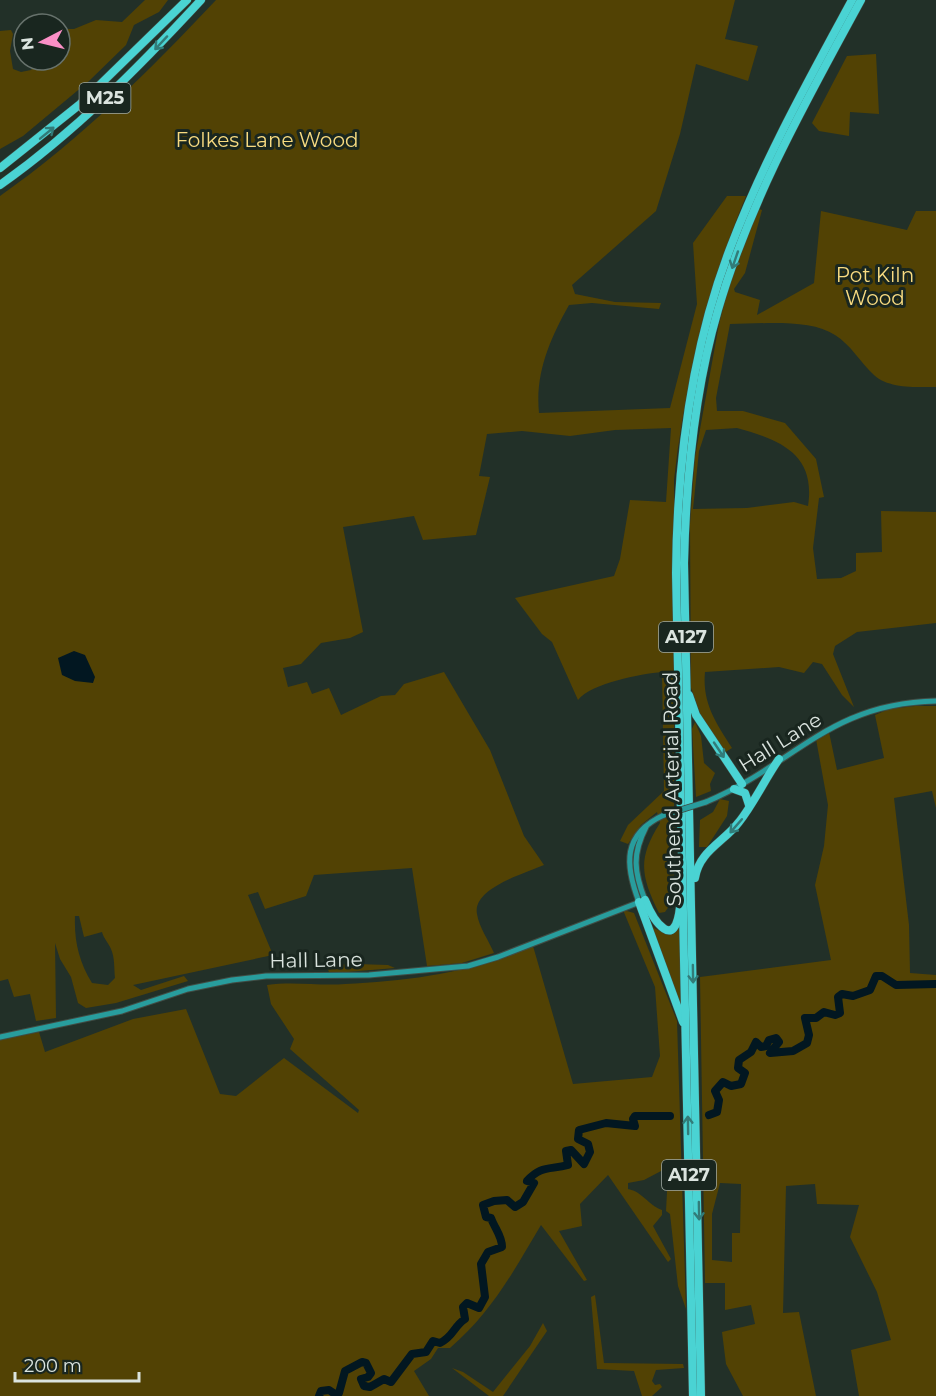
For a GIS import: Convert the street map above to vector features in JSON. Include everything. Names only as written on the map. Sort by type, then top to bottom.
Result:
[{"type":"highway","name":"M25","points":[[0,168],[79,105],[187,0]]},
{"type":"highway","name":"M25","points":[[0,185],[101,102],[201,0]]},
{"type":"highway","name":"Southend Arterial Road","points":[[693,1396],[676,544],[681,464],[688,409],[706,327],[730,248],[773,148],[852,0]]},
{"type":"highway","name":"Southend Arterial Road","points":[[701,1396],[684,563],[687,483],[695,419],[718,311],[737,252],[769,176],[861,0]]},
{"type":"highway","name":"A127","points":[[687,684],[696,715],[738,786],[748,796],[750,802],[748,809]]},
{"type":"highway","name":"A127","points":[[692,905],[700,861],[734,829],[779,759]]},
{"type":"highway","points":[[642,901],[658,927],[667,930],[674,927],[680,913],[683,859]]},
{"type":"highway","points":[[642,901],[679,1009],[686,1041]]},
{"type":"street","name":"Hall Lane","points":[[0,1037],[122,1011],[188,989],[232,980],[266,976],[369,975],[468,966],[498,957],[642,901],[634,891],[629,870],[629,854],[639,832],[664,815],[706,802],[738,786],[830,727],[860,713],[891,704],[936,701]]},
{"type":"street","points":[[642,901],[634,863],[637,847],[646,827]]},
{"type":"street","name":"Hall Lane","points":[[629,906],[634,891]]},
{"type":"green space","points":[[145,0],[168,0],[159,12],[134,25],[126,45],[89,81],[23,136],[0,149],[0,31],[11,30],[12,32],[10,51],[12,72],[72,72],[72,29],[96,20],[122,22]]},
{"type":"green space","name":"Folkes Lane Wood","points":[[216,0],[735,0],[725,39],[758,46],[748,81],[696,64],[680,134],[656,211],[572,285],[575,294],[615,302],[661,303],[659,309],[592,303],[569,305],[545,357],[538,398],[539,413],[670,408],[697,304],[693,243],[727,196],[746,196],[720,265],[700,335],[685,407],[674,480],[674,899],[665,912],[659,913],[645,878],[644,868],[648,847],[660,823],[657,812],[641,825],[628,844],[620,841],[628,825],[664,791],[662,672],[605,684],[584,694],[578,700],[552,642],[542,634],[515,598],[614,576],[620,559],[630,500],[666,502],[671,428],[615,430],[570,436],[522,431],[487,434],[479,476],[490,477],[476,535],[423,540],[414,516],[343,527],[363,632],[350,638],[321,643],[301,664],[283,668],[288,687],[307,682],[312,694],[329,688],[341,715],[381,696],[395,695],[404,684],[444,672],[490,750],[524,836],[544,865],[491,889],[478,905],[478,919],[494,953],[462,963],[427,966],[412,868],[314,875],[306,896],[265,909],[258,892],[248,895],[273,955],[133,985],[141,990],[184,976],[188,981],[116,1003],[86,1008],[78,1003],[71,977],[60,959],[55,943],[56,1018],[36,1021],[30,994],[14,997],[8,979],[0,981],[0,196],[86,128]],"holes":[[[75,916],[79,916],[84,937],[102,932],[111,949],[115,978],[108,985],[92,983],[84,967],[75,934]]]},
{"type":"green space","points":[[876,54],[879,114],[850,112],[849,136],[819,131],[812,123],[847,56]]},
{"type":"green space","name":"Pot Kiln Wood","points":[[756,208],[762,210],[745,273],[734,289],[735,292],[760,300],[757,315],[814,283],[821,211],[907,230],[916,211],[936,211],[936,387],[895,385],[880,380],[835,335],[812,326],[784,323],[730,324],[716,398],[717,411],[743,411],[785,423],[816,459],[824,497],[819,498],[813,548],[817,579],[841,578],[856,571],[856,553],[882,552],[881,511],[936,512],[936,623],[857,632],[835,646],[833,654],[854,707],[842,695],[822,664],[813,662],[804,673],[779,667],[705,672],[706,693],[711,712],[732,748],[724,753],[701,716],[691,688],[690,524],[695,457],[719,324],[732,274]],"holes":[[[737,428],[780,444],[792,452],[800,462],[809,488],[808,506],[794,502],[747,508],[693,509],[699,451],[706,430]]]},
{"type":"green space","points":[[936,706],[936,808],[932,791],[894,798],[909,925],[910,973],[936,975],[936,1396],[859,1396],[851,1350],[891,1340],[877,1292],[850,1237],[859,1205],[817,1204],[815,1184],[786,1186],[783,1313],[799,1312],[816,1396],[743,1396],[726,1364],[722,1332],[755,1324],[751,1305],[725,1310],[725,1283],[705,1283],[700,977],[831,960],[815,885],[824,846],[828,805],[816,739],[829,732],[837,770],[884,758],[875,715],[889,709]],"holes":[[[720,1183],[741,1184],[740,1233],[732,1233],[732,1262],[712,1260],[712,1214]]]},
{"type":"green space","points":[[695,722],[701,736],[704,763],[715,773],[710,784],[711,791],[696,797],[692,729]]},
{"type":"green space","points":[[720,799],[729,801],[727,816],[707,847],[699,847],[700,820],[713,812]]},
{"type":"green space","points":[[623,910],[634,913],[677,1021],[686,1309],[678,1286],[670,1214],[666,1211],[668,1173],[663,1170],[644,1180],[628,1183],[628,1189],[638,1193],[662,1210],[662,1215],[653,1226],[671,1259],[668,1262],[608,1175],[580,1204],[582,1226],[559,1231],[587,1280],[584,1281],[541,1225],[501,1291],[478,1320],[450,1348],[438,1348],[431,1359],[414,1371],[429,1396],[0,1396],[0,1040],[39,1032],[45,1052],[133,1019],[186,1009],[220,1094],[236,1096],[284,1058],[358,1113],[359,1110],[290,1049],[294,1039],[271,1004],[267,985],[345,984],[417,978],[465,969],[533,946],[573,1084],[652,1077],[660,1056],[655,987]]},
{"type":"green space","points":[[646,917],[654,928],[666,934],[677,929],[681,919],[683,1014]]},
{"type":"green space","points":[[326,965],[388,965],[395,968],[335,973],[329,972]]},
{"type":"green space","points":[[595,1295],[604,1363],[683,1364],[684,1368],[656,1370],[652,1381],[655,1385],[660,1384],[662,1387],[652,1396],[642,1396],[634,1371],[597,1369],[591,1297]]},
{"type":"green space","points":[[543,1323],[547,1331],[503,1396],[489,1396],[452,1368],[463,1372],[493,1392],[530,1346]]},
{"type":"water","points":[[74,651],[85,655],[95,677],[93,683],[75,681],[62,675],[58,658]]},
{"type":"waterway","points":[[709,1115],[717,1112],[719,1100],[715,1091],[723,1082],[731,1086],[741,1084],[745,1073],[738,1068],[739,1060],[751,1052],[756,1042],[761,1047],[766,1046],[769,1040],[776,1038],[779,1042],[770,1053],[793,1051],[807,1043],[809,1035],[805,1018],[816,1018],[824,1012],[835,1015],[840,1013],[838,997],[842,994],[853,996],[870,990],[876,976],[882,976],[896,985],[936,984]]},
{"type":"waterway","points":[[319,1396],[321,1391],[329,1390],[335,1394],[339,1393],[345,1371],[362,1362],[366,1363],[371,1373],[368,1377],[361,1379],[364,1386],[370,1387],[384,1379],[391,1382],[412,1354],[426,1352],[433,1341],[440,1343],[448,1337],[465,1319],[463,1307],[467,1303],[479,1308],[485,1297],[481,1264],[488,1252],[502,1247],[500,1236],[491,1218],[486,1217],[483,1205],[507,1200],[515,1207],[523,1202],[534,1183],[527,1181],[532,1176],[541,1170],[568,1165],[566,1151],[571,1150],[584,1164],[590,1152],[588,1144],[578,1139],[579,1130],[606,1123],[635,1126],[633,1119],[635,1116],[670,1116]]}]
